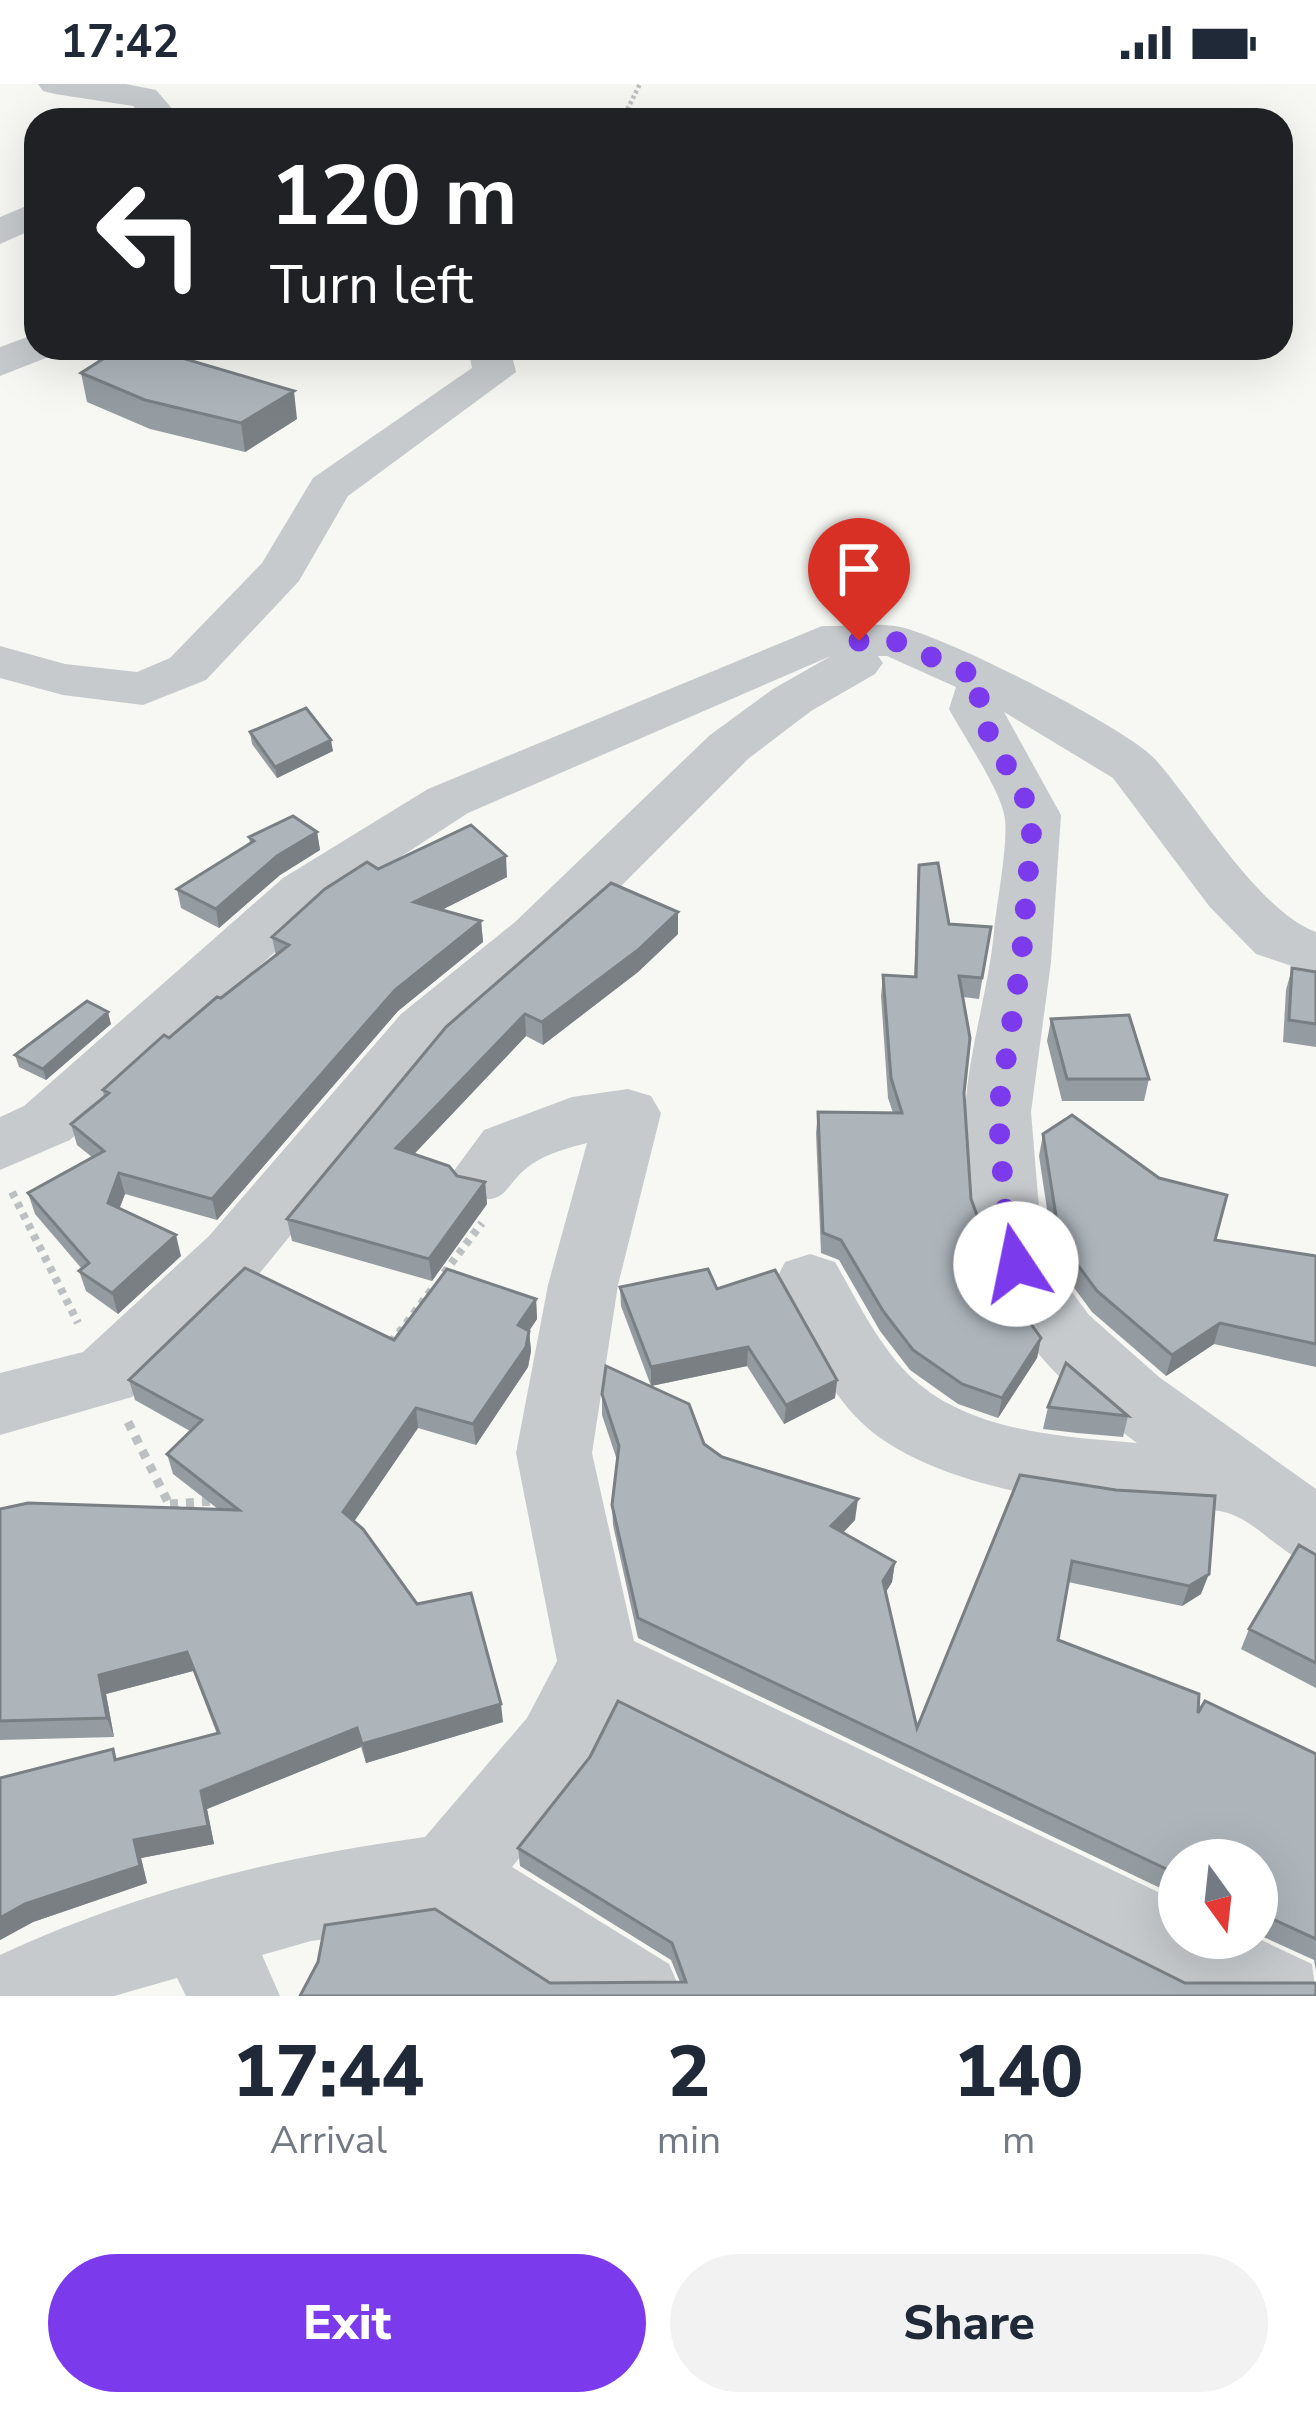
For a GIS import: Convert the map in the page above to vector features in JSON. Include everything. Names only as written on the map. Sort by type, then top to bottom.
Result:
[{"type":"street","points":[[55,84],[144,98],[153,108]]},
{"type":"street","points":[[0,662],[63,680],[143,689],[188,669],[282,571],[329,488],[494,372],[492,360]]},
{"type":"street","points":[[5,1167],[47,1123],[304,892],[448,801],[823,641],[895,641],[984,680],[1132,766],[1277,940],[1316,954]]},
{"type":"street","points":[[0,1405],[106,1376],[234,1255],[423,1030],[536,936],[728,747],[792,700],[895,641]]},
{"type":"street","points":[[984,680],[976,709],[1033,814],[1021,962],[998,1112],[1005,1208],[1016,1264],[1029,1291],[1064,1335],[1133,1399],[1316,1532]]},
{"type":"street","points":[[448,1876],[557,1746],[598,1664],[554,1454],[584,1285],[628,1112],[572,1121],[507,1147],[484,1176]]},
{"type":"street","points":[[810,1282],[864,1371],[898,1410],[968,1447],[1125,1477],[1245,1481]]},
{"type":"street","points":[[598,1664],[863,1792],[1073,1901],[1280,1996]]},
{"type":"street","points":[[13,1996],[93,1974],[217,1962],[311,1897],[448,1876],[637,1996]]},
{"type":"path","points":[[5,1167],[169,1504],[185,1516]]},
{"type":"path","points":[[386,1348],[495,1206],[484,1176]]},
{"type":"path","points":[[169,1504],[239,1500]]},
{"type":"building","points":[[101,360],[189,360],[294,391],[241,423],[145,400],[81,373]]},
{"type":"building","points":[[306,708],[331,740],[275,767],[250,732]]},
{"type":"building","points":[[293,816],[317,832],[277,856],[216,909],[177,889],[254,841],[249,837]]},
{"type":"building","points":[[471,825],[506,856],[414,902],[481,921],[395,990],[212,1199],[119,1173],[108,1203],[176,1235],[112,1293],[79,1271],[89,1263],[28,1193],[104,1151],[71,1124],[109,1093],[103,1090],[164,1035],[169,1038],[289,945],[272,937],[325,889],[367,862],[378,869]]},
{"type":"building","points":[[938,863],[949,924],[991,927],[982,978],[959,976],[970,1038],[964,1093],[971,1199],[1003,1285],[1041,1338],[1002,1398],[962,1384],[913,1350],[883,1311],[841,1240],[823,1233],[818,1112],[902,1113],[891,1078],[883,975],[916,977],[919,865]]},
{"type":"building","points":[[611,883],[678,912],[638,950],[542,1022],[525,1014],[396,1148],[449,1166],[457,1176],[485,1182],[429,1259],[287,1219],[446,1027]]},
{"type":"building","points":[[1292,968],[1316,972],[1316,1024],[1289,1020]]},
{"type":"building","points":[[87,1001],[108,1012],[43,1069],[15,1055]]},
{"type":"building","points":[[1129,1015],[1149,1079],[1067,1079],[1051,1019]]},
{"type":"building","points":[[1072,1115],[1159,1178],[1227,1195],[1215,1240],[1316,1256],[1316,1344],[1220,1323],[1172,1355],[1097,1291],[1060,1241],[1043,1134]]},
{"type":"building","points":[[245,1268],[394,1340],[447,1269],[536,1299],[518,1325],[529,1331],[526,1347],[473,1424],[416,1408],[343,1512],[363,1529],[417,1604],[471,1593],[501,1704],[362,1744],[357,1728],[201,1791],[208,1826],[134,1840],[140,1866],[25,1904],[0,1918],[0,1778],[113,1749],[115,1760],[219,1733],[187,1652],[99,1675],[107,1718],[0,1721],[0,1509],[28,1503],[239,1510],[167,1454],[202,1420],[129,1380]]},
{"type":"building","points":[[708,1269],[717,1289],[775,1270],[837,1380],[786,1405],[748,1347],[651,1367],[620,1287]]},
{"type":"building","points":[[1066,1363],[1128,1416],[1048,1407]]},
{"type":"building","points":[[606,1366],[689,1404],[704,1444],[722,1457],[858,1499],[831,1526],[895,1562],[883,1581],[917,1728],[1020,1475],[1116,1490],[1215,1496],[1209,1574],[1189,1586],[1072,1561],[1058,1640],[1199,1694],[1198,1713],[1205,1701],[1316,1754],[1316,1939],[1278,1922],[1278,1839],[1158,1839],[1158,1865],[638,1618],[612,1505],[619,1446],[602,1394]]},
{"type":"building","points":[[1299,1545],[1316,1555],[1316,1663],[1249,1629]]},
{"type":"building","points":[[618,1701],[1185,1983],[1316,1983],[1316,1996],[300,1996],[318,1962],[325,1925],[435,1909],[550,1983],[686,1982],[672,1943],[518,1848],[590,1757]]},
{"type":"route","points":[[859,641],[895,641],[984,680],[976,709],[1033,814],[1021,962],[998,1112],[1005,1208],[1016,1264]]}]
